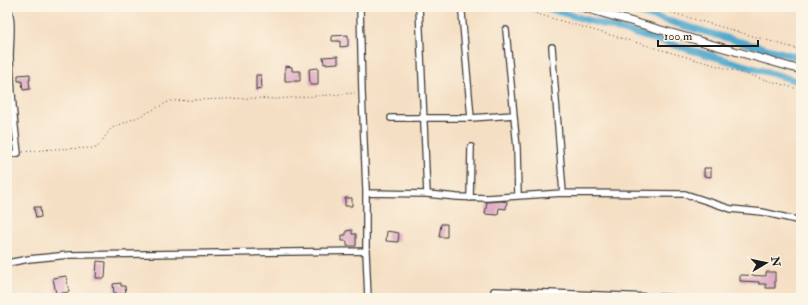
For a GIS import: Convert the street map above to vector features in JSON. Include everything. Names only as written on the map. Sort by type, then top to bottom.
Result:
[{"type":"street","points":[[7,154],[18,153],[10,56],[10,15],[8,7]]},
{"type":"street","points":[[360,7],[368,298]]},
{"type":"street","points":[[419,7],[427,194]]},
{"type":"street","points":[[581,7],[801,70]]},
{"type":"street","points":[[462,13],[471,118]]},
{"type":"street","points":[[506,30],[518,167],[518,196]]},
{"type":"street","points":[[552,47],[563,193]]},
{"type":"street","points":[[391,118],[471,118],[514,115]]},
{"type":"street","points":[[470,198],[471,148]]},
{"type":"street","points":[[366,192],[427,194],[470,198],[563,193],[684,194],[731,209],[762,212],[801,221]]},
{"type":"street","points":[[7,263],[69,255],[366,251]]},
{"type":"street","points":[[494,291],[677,298]]},
{"type":"path","points":[[513,7],[801,90]]},
{"type":"path","points":[[652,7],[801,50]]},
{"type":"path","points":[[18,153],[54,149],[97,148],[112,128],[145,114],[170,101],[251,98],[276,99],[362,92]]},
{"type":"building","points":[[348,35],[348,46],[340,47],[340,41],[332,41],[332,36]]},
{"type":"building","points":[[338,56],[338,63],[324,64],[323,57]]},
{"type":"building","points":[[285,66],[292,67],[292,71],[300,71],[300,81],[285,81]]},
{"type":"building","points":[[318,68],[318,85],[310,85],[309,69]]},
{"type":"building","points":[[30,74],[30,89],[23,90],[22,81],[18,81],[18,75]]},
{"type":"building","points":[[256,75],[261,75],[262,89],[256,90]]},
{"type":"building","points":[[704,168],[711,168],[711,177],[704,176]]},
{"type":"building","points":[[345,198],[352,198],[352,206],[345,206]]},
{"type":"building","points":[[487,202],[507,202],[506,209],[499,208],[498,215],[485,214]]},
{"type":"building","points":[[34,207],[40,207],[41,217],[36,218]]},
{"type":"building","points":[[441,224],[447,224],[447,237],[439,237]]},
{"type":"building","points":[[352,230],[352,234],[356,234],[356,246],[347,246],[347,241],[342,241],[342,235],[346,235],[346,231]]},
{"type":"building","points":[[387,231],[399,233],[398,242],[386,241]]},
{"type":"building","points":[[97,261],[106,262],[105,278],[96,278]]},
{"type":"building","points":[[766,272],[775,272],[775,288],[766,288],[766,284],[759,284],[759,282],[740,281],[740,275],[766,276]]},
{"type":"building","points":[[66,276],[69,292],[56,294],[53,278]]},
{"type":"building","points":[[121,283],[121,286],[125,286],[126,295],[117,297],[117,293],[114,293],[113,284]]},
{"type":"waterway","points":[[543,7],[801,82]]},
{"type":"waterway","points":[[619,7],[801,58]]}]
